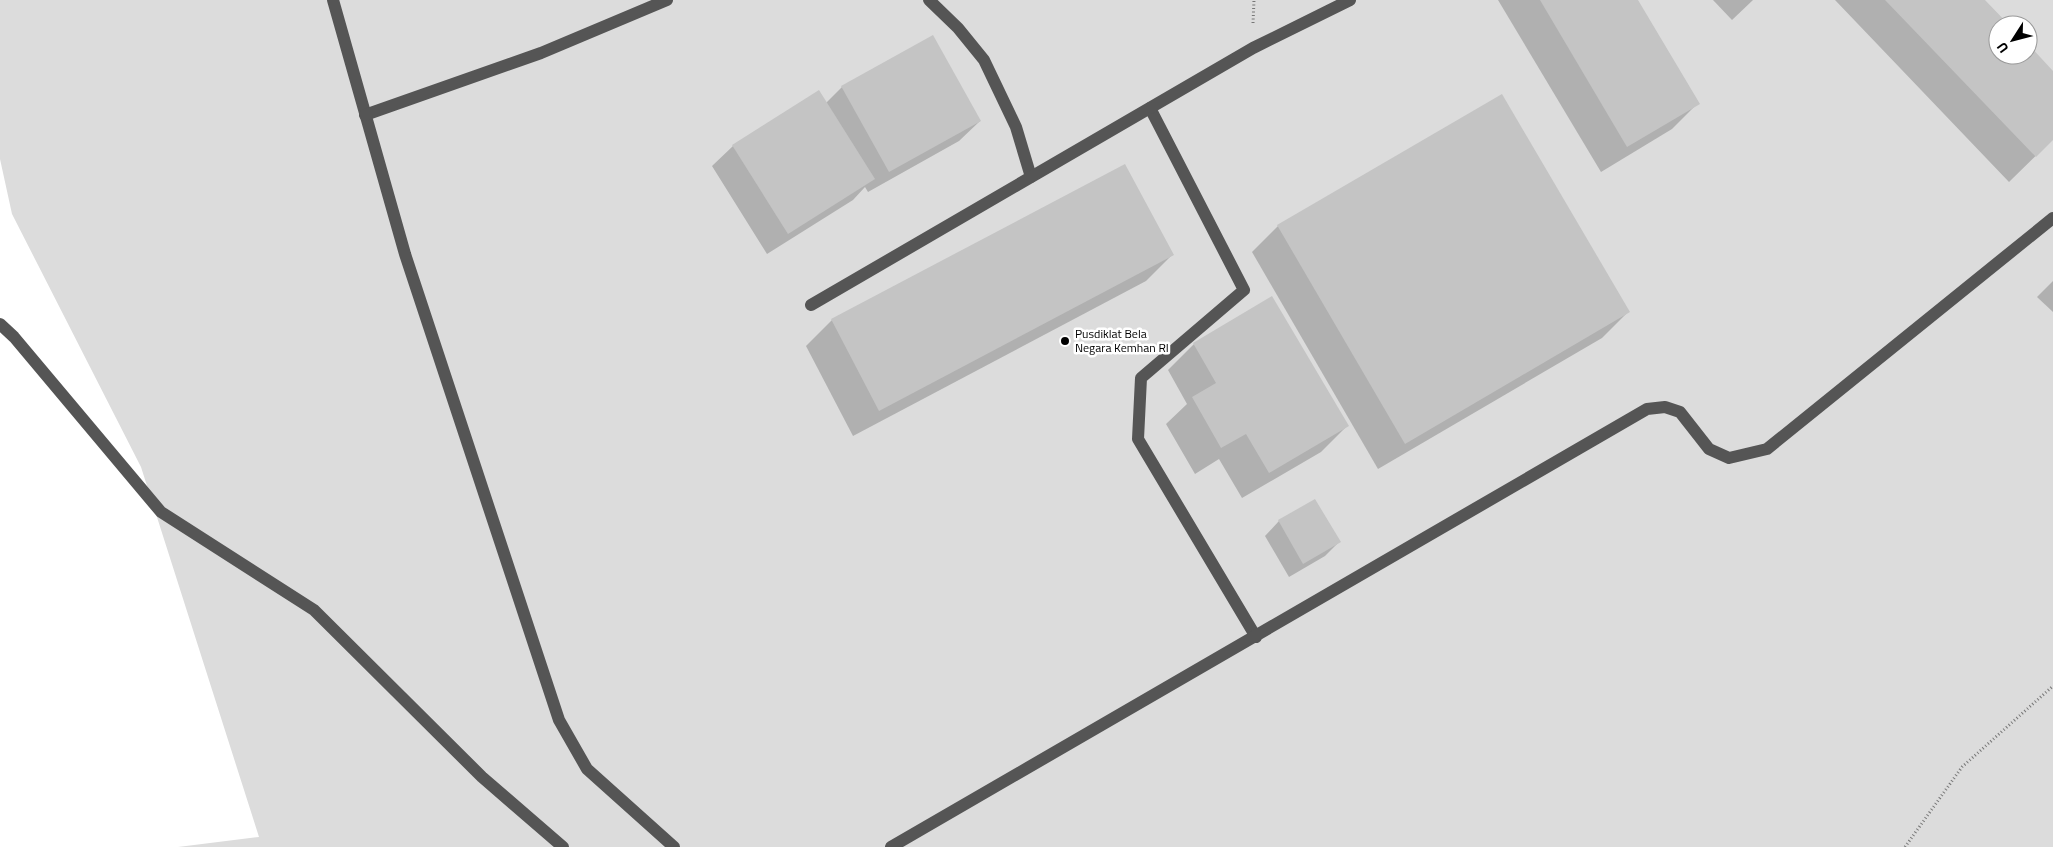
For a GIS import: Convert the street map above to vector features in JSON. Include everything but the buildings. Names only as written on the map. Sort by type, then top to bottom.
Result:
[{"type":"street","points":[[333,0],[405,254],[559,720],[587,769],[674,847]]},
{"type":"street","points":[[365,115],[541,53],[667,0]]},
{"type":"street","points":[[929,0],[958,28],[984,60],[1016,127],[1031,177]]},
{"type":"street","points":[[811,305],[1253,48],[1350,0]]},
{"type":"street","points":[[1150,108],[1244,290],[1141,378],[1138,439],[1256,637]]},
{"type":"street","points":[[891,847],[1256,637],[1646,409],[1665,407],[1680,412],[1709,448],[1729,458],[1767,449],[2053,218]]},
{"type":"street","points":[[0,324],[14,336],[161,512],[314,610],[482,777],[563,847]]},
{"type":"path","points":[[1905,847],[1962,767],[2053,686]]},
{"type":"shaded area","name":"Pusdiklat Bela Negara Kemhan RI","points":[[0,0],[2053,0],[2053,847],[178,847],[259,837],[141,467],[12,214],[0,159]]},
{"type":"place","name":"Pusdiklat Bela Negara Kemhan RI","points":[[1065,341]]}]
